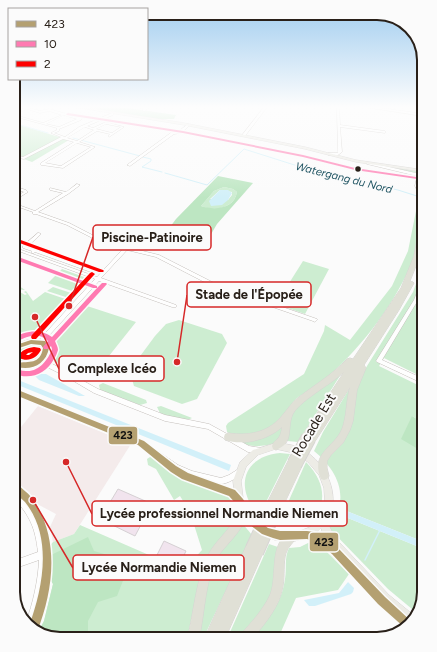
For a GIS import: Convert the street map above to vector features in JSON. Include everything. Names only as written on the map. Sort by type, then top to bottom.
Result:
[{"type":"highway","name":"Rocade Est","points":[[214,632],[255,550],[294,464],[327,402],[398,297],[411,273],[417,256]]},
{"type":"highway","name":"Rocade Est","points":[[308,438],[367,353],[406,293],[417,271]]},
{"type":"highway","points":[[228,437],[239,438],[267,433],[278,427],[302,399],[327,383],[344,369],[377,328]]},
{"type":"highway","points":[[324,476],[322,468],[323,460],[326,453],[341,439],[345,432],[353,390],[359,373],[366,360],[367,353]]},
{"type":"highway","points":[[276,446],[284,440],[287,421],[291,411]]},
{"type":"highway","points":[[194,632],[209,564],[217,549],[237,527],[240,518],[240,503]]},
{"type":"highway","points":[[250,632],[263,617],[272,602],[280,579],[281,552],[286,542],[291,537]]},
{"type":"highway","name":"Rocade Est","points":[[223,632],[255,550]]},
{"type":"main road","points":[[250,136],[340,155],[349,159],[368,163],[417,170]]},
{"type":"main road","points":[[276,446],[292,448],[304,453],[317,464],[324,476],[329,496],[328,508],[324,518],[314,529],[305,534],[291,537],[277,536],[260,529],[249,519],[240,503],[237,483],[240,470],[248,459],[260,450],[276,446]]},
{"type":"main road","points":[[324,518],[326,531],[334,543],[386,598],[409,616]]},
{"type":"main road","points":[[305,534],[315,537],[327,544],[386,606],[404,621]]},
{"type":"street","points":[[20,157],[23,158],[64,137],[79,141],[93,147],[62,167],[42,164],[79,141],[85,136]]},
{"type":"street","points":[[129,165],[168,136]]},
{"type":"street","points":[[340,136],[340,155]]},
{"type":"street","points":[[368,163],[417,175]]},
{"type":"street","points":[[34,213],[51,200],[67,193],[78,185]]},
{"type":"street","points":[[51,189],[67,193]]},
{"type":"street","points":[[20,190],[26,192],[20,196]]},
{"type":"street","points":[[20,207],[68,224],[103,242],[159,257],[212,284],[315,320]]},
{"type":"street","points":[[39,234],[24,247],[88,270],[83,273]]},
{"type":"street","points":[[40,342],[126,248]]},
{"type":"street","points":[[20,250],[174,306]]},
{"type":"street","points":[[30,254],[34,250]]},
{"type":"street","points":[[417,298],[379,360],[417,379]]},
{"type":"street","points":[[20,346],[28,342],[40,342],[45,344],[46,348],[44,357],[49,366],[67,374],[96,391],[165,418],[205,426],[248,449],[260,450]]},
{"type":"street","points":[[20,365],[31,365],[44,357]]},
{"type":"street","points":[[20,394],[137,441],[181,470],[210,480],[220,481],[228,479],[240,470]]},
{"type":"street","points":[[156,453],[168,465],[180,473],[196,481],[227,490],[240,503]]},
{"type":"street","points":[[20,492],[27,498],[37,513],[44,532],[46,589],[36,623]]},
{"type":"street","points":[[20,499],[26,505],[34,518],[45,554],[40,591],[31,619]]},
{"type":"street","points":[[20,563],[45,554]]},
{"type":"shaded area","points":[[38,406],[131,444],[74,534],[53,542],[50,527],[56,514],[39,505],[29,492],[20,485],[20,428]]},
{"type":"green space","points":[[20,136],[57,136],[69,140],[32,162],[20,158]]},
{"type":"green space","points":[[371,164],[417,170],[417,173]]},
{"type":"green space","points":[[218,176],[253,183],[217,224],[207,241],[167,231],[176,219]],"holes":[[[224,187],[233,189],[237,192],[235,198],[227,205],[217,208],[201,206],[214,191]]]},
{"type":"green space","points":[[224,187],[233,189],[237,192],[232,202],[222,208],[216,209],[201,206],[214,191]],"holes":[[[220,190],[232,192],[232,195],[228,200],[210,199]]]},
{"type":"green space","points":[[417,206],[417,245],[410,267],[393,299],[360,344],[322,382],[296,399],[272,428],[259,433],[244,435],[231,434],[227,432],[226,426],[228,423],[304,374],[324,331],[325,325],[350,340],[392,286],[408,251]]},
{"type":"green space","points":[[303,261],[329,269],[305,314],[276,304]]},
{"type":"green space","points":[[62,269],[84,277],[83,282],[85,285],[78,293],[48,283]]},
{"type":"green space","points":[[417,281],[417,374],[384,358],[379,366],[417,385],[417,419],[412,416],[417,444],[417,539],[339,508],[340,491],[335,476],[326,463],[314,451],[323,432],[354,381],[360,379],[413,292]]},
{"type":"green space","points":[[53,287],[77,295],[72,299],[47,291]]},
{"type":"green space","points":[[26,291],[33,301],[45,292],[71,301],[43,331],[31,332],[20,336],[20,292],[25,295],[27,294],[24,292]]},
{"type":"green space","points":[[81,304],[136,322],[93,376],[53,361],[58,349],[52,336]]},
{"type":"green space","points":[[179,320],[222,334],[227,343],[197,399],[182,404],[134,386],[131,376],[138,359],[155,336],[166,324]]},
{"type":"green space","points":[[29,343],[41,344],[44,352],[38,359],[30,364],[21,364],[20,348]]},
{"type":"green space","points":[[343,371],[298,442],[287,441],[289,419],[299,403]]},
{"type":"green space","points":[[103,383],[146,400],[147,403],[140,405],[100,390],[99,385]]},
{"type":"green space","points":[[161,406],[192,418],[185,420],[160,413],[157,407]]},
{"type":"green space","points":[[412,416],[417,419],[417,448],[401,439]]},
{"type":"green space","points":[[284,423],[284,427],[277,443],[253,446],[239,441]]},
{"type":"green space","points":[[280,453],[290,454],[259,516],[251,506],[247,495],[245,485],[246,476],[250,468],[257,461],[267,456]]},
{"type":"green space","points":[[153,455],[169,470],[193,484],[225,493],[233,498],[238,512],[236,523],[215,547],[203,564],[188,632],[57,632],[42,628],[41,627],[44,621],[53,584],[47,574],[47,549],[53,542],[74,534],[80,525],[149,555],[146,562],[176,578],[202,550],[190,512],[180,496],[174,500],[156,469],[148,465],[147,459]]},
{"type":"green space","points":[[306,462],[321,485],[322,497],[320,507],[315,516],[306,522],[293,525],[278,525]]},
{"type":"green space","points":[[338,514],[417,546],[417,597],[413,610],[388,589],[329,528]]},
{"type":"green space","points":[[242,523],[252,535],[206,632],[197,632],[212,563]]},
{"type":"green space","points":[[88,537],[94,551],[124,560],[128,565],[117,596],[98,602],[88,621],[88,632],[57,632],[41,627],[44,621],[53,584],[49,577],[51,555]]},
{"type":"green space","points":[[310,542],[319,544],[349,574],[338,590],[296,598],[281,632],[256,632],[277,605],[283,589],[289,548],[300,547]]},
{"type":"green space","points":[[269,544],[278,547],[274,581],[270,598],[266,606],[262,613],[245,632],[230,632]]},
{"type":"water","points":[[220,190],[228,190],[232,193],[228,200],[222,205],[211,206],[209,201]]},
{"type":"water","points":[[39,374],[46,374],[85,396],[79,396],[39,380],[35,376]]},
{"type":"water","points":[[20,381],[231,465],[229,471],[20,386]]},
{"type":"water","points":[[339,508],[417,539],[417,546],[338,514]]},
{"type":"water","points":[[348,582],[354,588],[351,594],[315,606],[309,606],[304,600],[339,593]]},
{"type":"building","points":[[118,489],[152,504],[135,536],[100,519]]},
{"type":"building","points":[[164,541],[186,551],[175,574],[153,563]]},
{"type":"waterway","name":"Watergang du Nord","points":[[73,138],[140,156]]},
{"type":"waterway","name":"Watergang du Nord","points":[[165,173],[207,185],[244,149],[304,168],[398,190],[417,196]]},
{"type":"waterway","name":"Watergang du Nord","points":[[143,157],[151,159],[151,161],[142,167],[162,172]]},
{"type":"waterway","points":[[365,560],[380,530]]},
{"type":"transit line","name":"10","points":[[205,136],[303,156],[355,169],[417,178]]},
{"type":"transit line","name":"2","points":[[20,241],[101,271]]},
{"type":"transit line","name":"10","points":[[20,260],[95,287]]},
{"type":"transit line","name":"2","points":[[34,337],[92,274]]},
{"type":"transit line","name":"10","points":[[46,347],[104,284]]},
{"type":"transit line","name":"10","points":[[20,337],[37,333],[49,337],[53,342],[55,349],[50,361],[45,366],[33,373],[20,373]]},
{"type":"transit line","name":"423","points":[[20,346],[31,342],[43,343],[46,348],[43,357],[37,362],[29,365],[20,365]]},
{"type":"transit line","name":"2","points":[[34,349],[38,350],[33,356],[26,358],[21,356],[26,351],[34,349]]},
{"type":"transit line","name":"423","points":[[20,394],[141,443],[185,476],[232,493],[237,497],[253,522],[265,531],[287,536],[307,535],[321,540],[335,551],[381,600],[404,621]]},
{"type":"transit line","name":"423","points":[[20,492],[27,499],[38,516],[44,531],[47,548],[46,581],[43,598],[35,623]]},
{"type":"place","name":"Piscine-Patinoire","points":[[69,306]]},
{"type":"place","name":"Complexe Icéo","points":[[35,317]]},
{"type":"place","name":"Stade de l'Épopée","points":[[177,362]]},
{"type":"place","name":"Lycée professionnel Normandie Niemen","points":[[66,462]]},
{"type":"place","name":"Lycée Normandie Niemen","points":[[33,500]]}]
